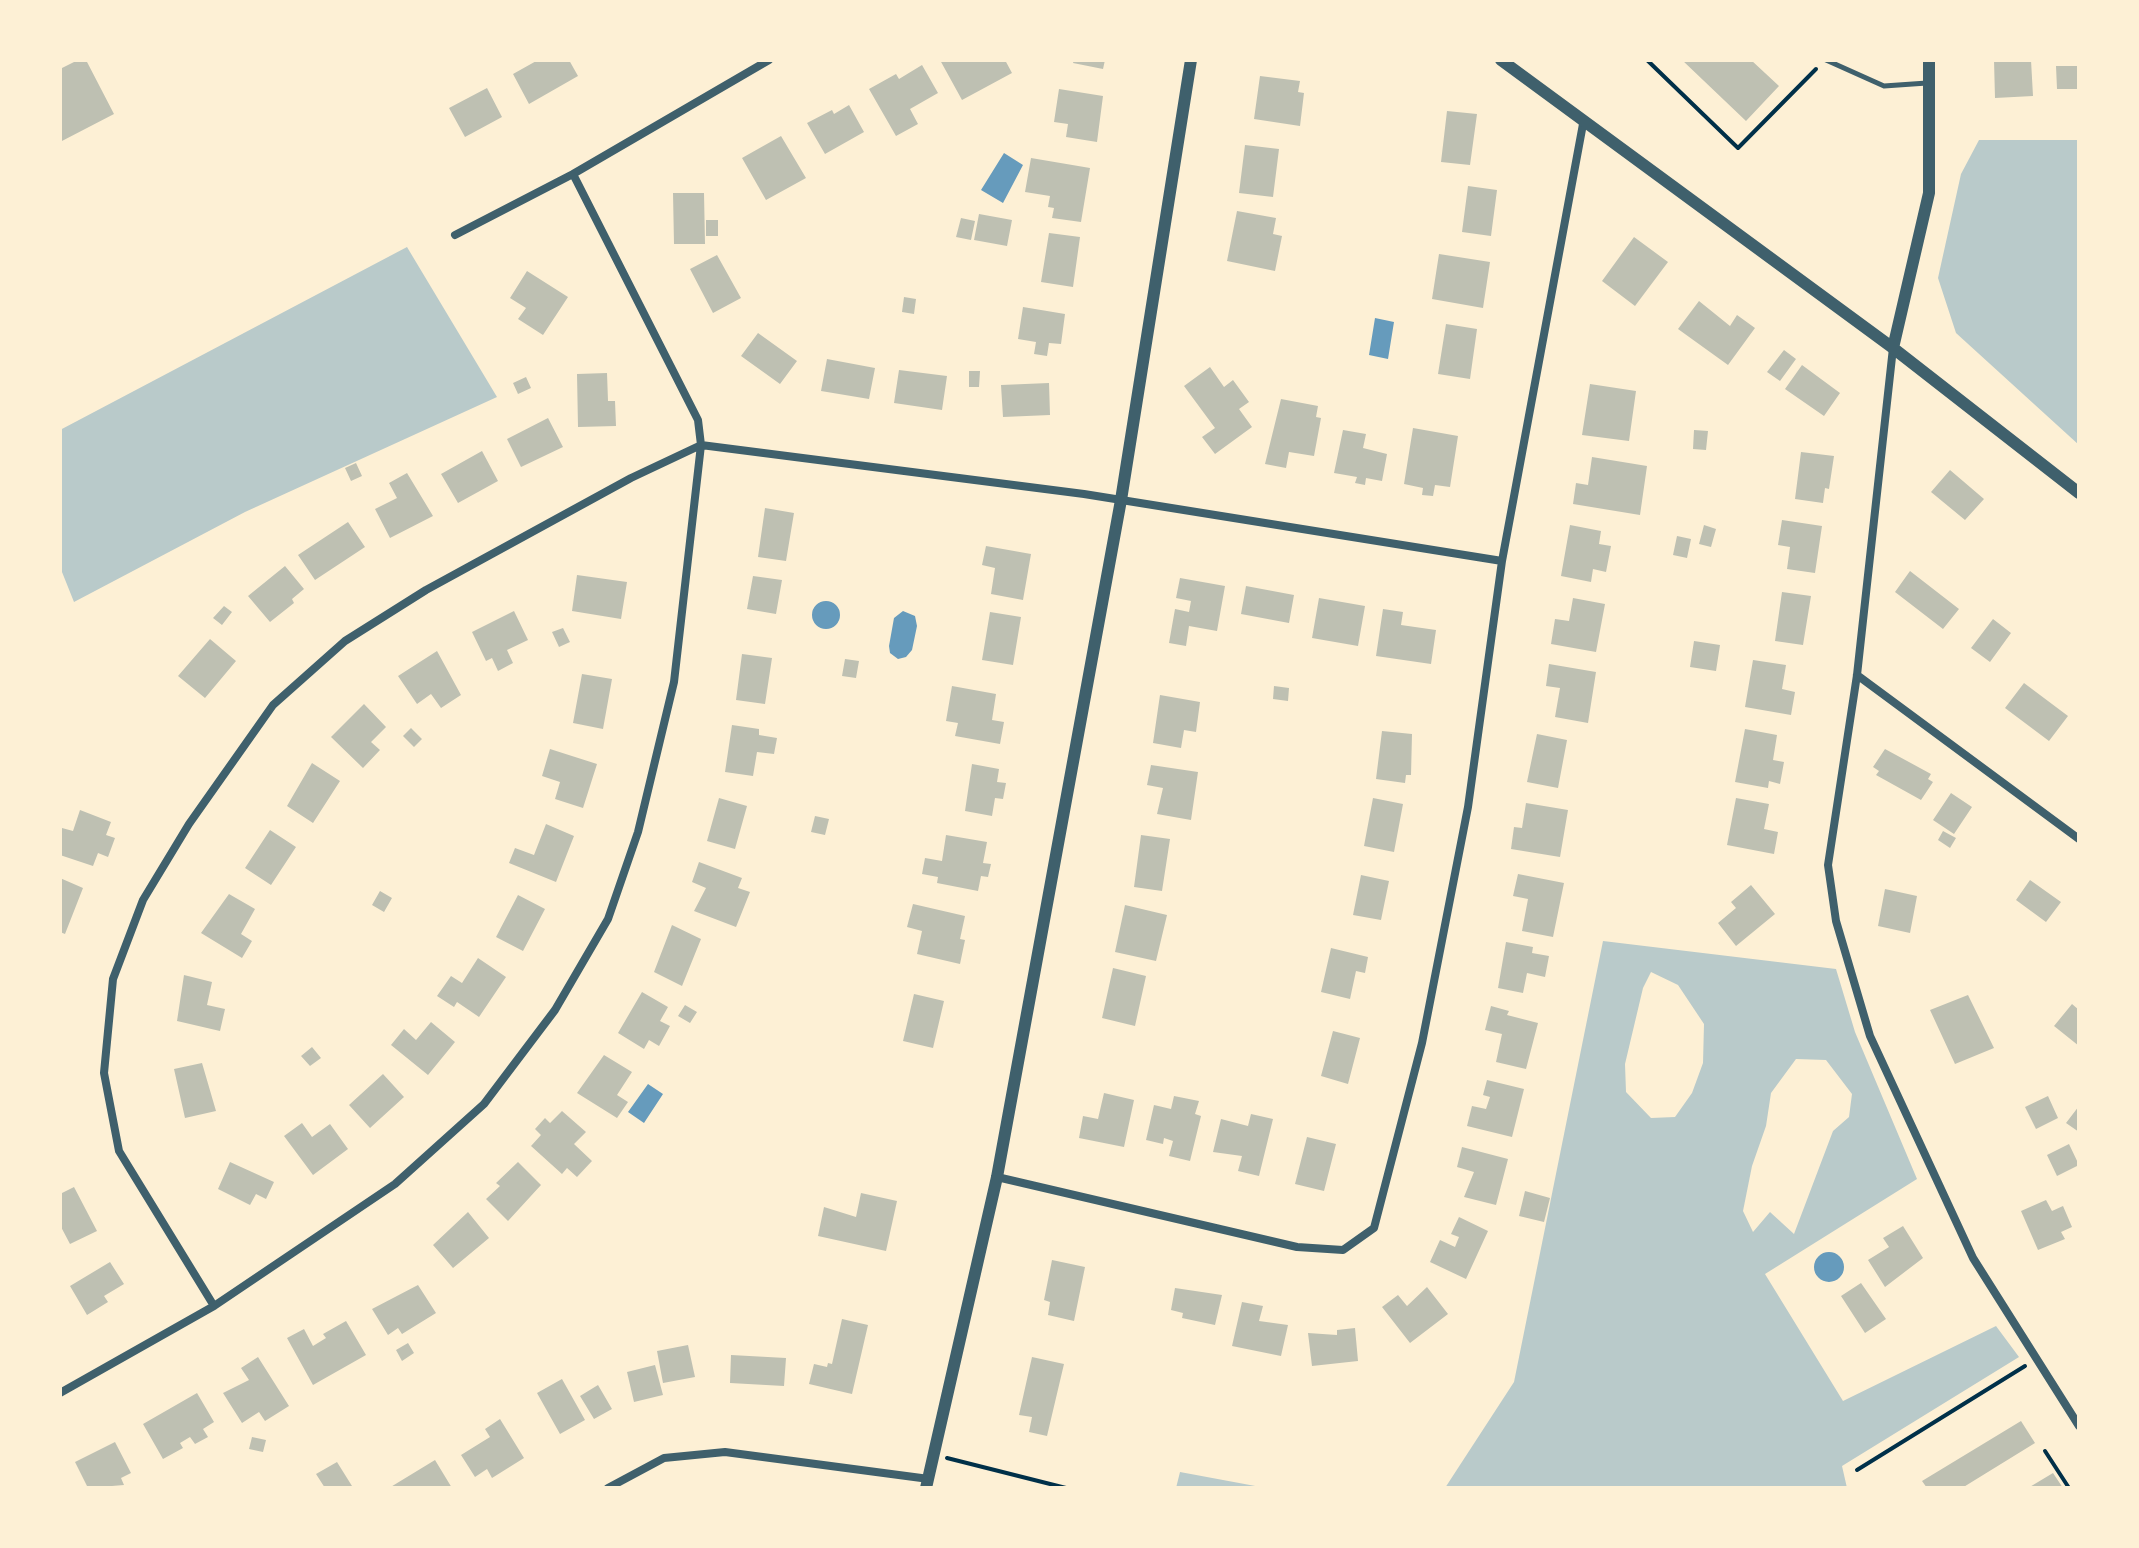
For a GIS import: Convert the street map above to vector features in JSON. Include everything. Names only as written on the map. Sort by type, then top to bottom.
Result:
[{"type":"street","points":[[455,235],[573,174],[769,60]]},
{"type":"street","points":[[608,1488],[664,1458],[725,1452],[927,1483],[997,1177],[1121,500],[1191,60]]},
{"type":"street","points":[[1501,60],[1583,124],[1893,348],[2079,493]]},
{"type":"street","points":[[1929,60],[1932,83],[1929,193],[1893,348],[1857,675],[1828,865],[1836,921],[1870,1036],[1973,1258],[2079,1426]]},
{"type":"street","points":[[997,1177],[1297,1247],[1343,1250],[1374,1228],[1422,1043],[1468,807],[1502,561],[1583,124]]},
{"type":"street","points":[[60,1393],[214,1306],[395,1184],[484,1104],[555,1010],[608,919],[638,832],[674,682],[701,445],[698,420],[573,174]]},
{"type":"street","points":[[214,1306],[119,1151],[104,1073],[113,979],[143,900],[189,824],[273,705],[345,641],[439,582],[631,478],[701,445],[1121,500],[1502,561]]},
{"type":"street","points":[[1857,675],[2079,839]]},
{"type":"lane","points":[[1825,60],[1884,86],[1932,83]]},
{"type":"path","points":[[1647,60],[1738,148],[1825,60]]},
{"type":"path","points":[[1857,1470],[2036,1359]]},
{"type":"path","points":[[2045,1451],[2069,1488]]},
{"type":"path","points":[[934,1454],[1066,1488]]},
{"type":"shaded area","points":[[1979,140],[2079,140],[2079,445],[1956,333],[1938,278],[1961,174]]},
{"type":"shaded area","points":[[407,247],[497,397],[245,512],[74,602],[60,567],[60,430]]},
{"type":"shaded area","points":[[1603,941],[1836,969],[1855,1032],[1917,1179],[1765,1274],[1843,1401],[1996,1326],[2019,1357],[1842,1466],[1847,1488],[1445,1488],[1514,1382]],"holes":[[[1651,972],[1678,985],[1704,1024],[1703,1063],[1692,1093],[1675,1117],[1651,1118],[1626,1092],[1625,1064],[1643,988]],[[1796,1059],[1826,1060],[1852,1094],[1849,1117],[1833,1131],[1794,1234],[1770,1212],[1753,1232],[1743,1211],[1752,1166],[1766,1126],[1771,1093]]]},
{"type":"shaded area","points":[[1180,1472],[1266,1488],[1176,1488]]},
{"type":"water","points":[[1004,153],[1023,165],[1003,203],[981,190]]},
{"type":"water","points":[[1375,318],[1394,322],[1388,359],[1369,355]]},
{"type":"water","points":[[826,601],[836,605],[840,615],[836,625],[826,629],[816,625],[812,615],[816,605]]},
{"type":"water","points":[[903,611],[915,616],[917,626],[912,650],[906,657],[898,659],[890,653],[889,646],[894,618]]},
{"type":"water","points":[[648,1084],[663,1094],[644,1123],[628,1112]]},
{"type":"water","points":[[1829,1252],[1839,1257],[1844,1267],[1839,1277],[1829,1282],[1819,1277],[1814,1267],[1819,1257]]},
{"type":"building","points":[[78,60],[86,60],[114,114],[60,142],[60,69]]},
{"type":"building","points":[[538,60],[569,60],[578,76],[529,104],[513,74]]},
{"type":"building","points":[[940,60],[1005,60],[1012,73],[962,100]]},
{"type":"building","points":[[1074,60],[1105,60],[1103,69],[1073,63]]},
{"type":"building","points":[[1682,60],[1751,60],[1779,86],[1746,121]]},
{"type":"building","points":[[1994,60],[2031,60],[2033,96],[1995,98]]},
{"type":"building","points":[[922,65],[938,93],[910,109],[918,124],[896,136],[869,89],[896,74],[899,79]]},
{"type":"building","points":[[2056,66],[2079,66],[2079,89],[2057,89]]},
{"type":"building","points":[[1260,76],[1300,81],[1298,92],[1304,93],[1300,126],[1254,119]]},
{"type":"building","points":[[487,88],[502,117],[465,137],[449,108]]},
{"type":"building","points":[[1059,89],[1103,96],[1097,142],[1066,137],[1068,124],[1054,122]]},
{"type":"building","points":[[849,105],[864,132],[825,154],[807,123]]},
{"type":"building","points":[[1447,111],[1477,114],[1470,165],[1441,162]]},
{"type":"building","points":[[781,136],[806,178],[766,200],[742,158]]},
{"type":"building","points":[[1245,145],[1279,149],[1273,197],[1239,193]]},
{"type":"building","points":[[1031,158],[1090,168],[1081,222],[1052,218],[1054,208],[1048,207],[1050,196],[1025,192]]},
{"type":"building","points":[[1468,186],[1497,190],[1491,236],[1462,232]]},
{"type":"building","points":[[673,193],[704,193],[705,244],[674,244]]},
{"type":"building","points":[[1237,211],[1276,218],[1273,234],[1282,236],[1275,271],[1227,261]]},
{"type":"building","points":[[979,214],[1012,220],[1007,246],[974,240]]},
{"type":"building","points":[[961,218],[975,221],[971,240],[956,237]]},
{"type":"building","points":[[706,220],[718,220],[718,236],[706,236]]},
{"type":"building","points":[[1049,233],[1080,237],[1073,287],[1041,282]]},
{"type":"building","points":[[1634,237],[1668,262],[1635,306],[1602,281]]},
{"type":"building","points":[[1439,254],[1490,262],[1483,308],[1432,299]]},
{"type":"building","points":[[717,255],[741,298],[713,313],[690,269]]},
{"type":"building","points":[[527,271],[568,297],[543,335],[518,319],[526,308],[510,298]]},
{"type":"building","points":[[904,297],[916,299],[914,314],[902,312]]},
{"type":"building","points":[[1699,301],[1730,326],[1737,315],[1755,328],[1728,365],[1678,329]]},
{"type":"building","points":[[1023,307],[1065,314],[1061,344],[1049,343],[1047,356],[1034,354],[1036,342],[1018,339]]},
{"type":"building","points":[[1446,324],[1477,329],[1470,379],[1438,374]]},
{"type":"building","points":[[758,333],[797,361],[780,384],[741,356]]},
{"type":"building","points":[[1784,350],[1796,359],[1780,381],[1767,372]]},
{"type":"building","points":[[827,359],[875,368],[869,399],[821,391]]},
{"type":"building","points":[[1802,365],[1840,393],[1824,416],[1785,389]]},
{"type":"building","points":[[1210,367],[1224,387],[1233,380],[1249,402],[1239,409],[1252,427],[1215,454],[1202,437],[1215,428],[1184,386]]},
{"type":"building","points":[[899,370],[947,376],[942,410],[894,403]]},
{"type":"building","points":[[969,371],[980,371],[979,387],[969,387]]},
{"type":"building","points":[[607,373],[608,401],[615,401],[616,426],[578,427],[577,374]]},
{"type":"building","points":[[526,377],[531,388],[518,394],[513,383]]},
{"type":"building","points":[[1049,383],[1050,415],[1003,417],[1001,385]]},
{"type":"building","points":[[1590,384],[1636,391],[1629,441],[1582,435]]},
{"type":"building","points":[[1281,399],[1318,406],[1316,417],[1321,418],[1314,456],[1289,452],[1286,468],[1265,464]]},
{"type":"building","points":[[548,418],[563,447],[521,467],[507,439]]},
{"type":"building","points":[[1413,428],[1458,436],[1450,487],[1435,485],[1433,496],[1422,495],[1423,488],[1404,484]]},
{"type":"building","points":[[1343,430],[1366,434],[1363,448],[1387,454],[1382,481],[1366,478],[1365,485],[1355,483],[1357,477],[1334,473]]},
{"type":"building","points":[[1694,430],[1708,431],[1706,450],[1693,449]]},
{"type":"building","points":[[482,451],[498,481],[458,503],[441,474]]},
{"type":"building","points":[[1801,452],[1834,456],[1829,489],[1825,488],[1823,503],[1795,499]]},
{"type":"building","points":[[1592,457],[1647,466],[1640,515],[1573,504],[1576,483],[1588,485]]},
{"type":"building","points":[[356,463],[362,476],[351,481],[345,468]]},
{"type":"building","points":[[1950,470],[1984,499],[1965,520],[1931,492]]},
{"type":"building","points":[[407,473],[433,516],[390,538],[375,509],[397,498],[389,483]]},
{"type":"building","points":[[765,508],[794,513],[786,561],[758,557]]},
{"type":"building","points":[[1782,520],[1822,526],[1815,573],[1787,569],[1790,547],[1778,545]]},
{"type":"building","points":[[348,522],[365,547],[315,580],[298,555]]},
{"type":"building","points":[[1570,525],[1601,531],[1599,544],[1611,546],[1606,572],[1593,569],[1591,582],[1561,576]]},
{"type":"building","points":[[1704,525],[1716,529],[1711,547],[1699,544]]},
{"type":"building","points":[[1677,536],[1691,539],[1687,558],[1673,555]]},
{"type":"building","points":[[986,546],[1031,554],[1023,600],[991,594],[995,568],[982,565]]},
{"type":"building","points":[[285,566],[304,589],[292,599],[294,603],[270,622],[248,596]]},
{"type":"building","points":[[1910,571],[1959,609],[1943,629],[1895,592]]},
{"type":"building","points":[[577,575],[627,582],[621,619],[572,611]]},
{"type":"building","points":[[753,576],[782,580],[776,614],[747,609]]},
{"type":"building","points":[[1180,578],[1225,586],[1217,631],[1189,626],[1186,646],[1169,643],[1175,609],[1189,612],[1191,601],[1176,598]]},
{"type":"building","points":[[1246,586],[1294,595],[1289,623],[1241,614]]},
{"type":"building","points":[[1782,592],[1811,596],[1803,645],[1775,641]]},
{"type":"building","points":[[1319,598],[1365,606],[1358,646],[1312,638]]},
{"type":"building","points":[[1573,598],[1605,604],[1596,652],[1551,644],[1555,619],[1569,621]]},
{"type":"building","points":[[224,606],[232,612],[222,625],[213,618]]},
{"type":"building","points":[[1383,609],[1403,612],[1401,625],[1436,630],[1431,664],[1376,656]]},
{"type":"building","points":[[514,611],[528,640],[507,650],[513,663],[498,671],[492,658],[486,661],[472,632]]},
{"type":"building","points":[[990,612],[1021,617],[1013,665],[982,660]]},
{"type":"building","points":[[1993,619],[2011,633],[1990,662],[1971,648]]},
{"type":"building","points":[[563,628],[570,642],[559,647],[552,632]]},
{"type":"building","points":[[210,639],[236,661],[205,698],[178,676]]},
{"type":"building","points":[[1694,641],[1720,645],[1716,671],[1690,667]]},
{"type":"building","points":[[437,651],[461,695],[441,708],[431,694],[417,704],[398,676]]},
{"type":"building","points":[[742,654],[772,658],[765,704],[736,700]]},
{"type":"building","points":[[845,659],[859,661],[856,678],[842,676]]},
{"type":"building","points":[[1753,660],[1786,665],[1782,689],[1795,692],[1791,715],[1745,707]]},
{"type":"building","points":[[1549,664],[1596,672],[1588,723],[1555,717],[1560,688],[1546,686]]},
{"type":"building","points":[[582,674],[612,679],[603,729],[573,723]]},
{"type":"building","points":[[2024,683],[2068,716],[2049,741],[2005,708]]},
{"type":"building","points":[[952,686],[996,694],[992,720],[1004,722],[1000,744],[955,736],[958,723],[946,721]]},
{"type":"building","points":[[1274,686],[1289,688],[1288,701],[1273,699]]},
{"type":"building","points":[[1160,695],[1200,702],[1196,732],[1184,730],[1181,748],[1153,743]]},
{"type":"building","points":[[364,704],[386,727],[371,742],[380,750],[363,768],[331,737]]},
{"type":"building","points":[[732,725],[759,729],[759,735],[777,738],[774,754],[757,752],[753,776],[725,772]]},
{"type":"building","points":[[411,728],[422,739],[414,747],[403,736]]},
{"type":"building","points":[[1745,729],[1777,735],[1773,760],[1784,762],[1780,784],[1769,781],[1768,788],[1735,782]]},
{"type":"building","points":[[1382,731],[1412,734],[1411,775],[1406,775],[1405,783],[1376,779]]},
{"type":"building","points":[[1537,734],[1567,740],[1558,788],[1527,782]]},
{"type":"building","points":[[550,749],[597,764],[583,808],[555,799],[560,782],[542,776]]},
{"type":"building","points":[[1885,749],[1931,774],[1928,779],[1933,782],[1921,800],[1876,775],[1879,771],[1873,767]]},
{"type":"building","points":[[312,763],[340,781],[313,823],[287,806]]},
{"type":"building","points":[[972,764],[999,769],[997,782],[1006,783],[1003,799],[995,798],[992,816],[965,811]]},
{"type":"building","points":[[1151,765],[1198,772],[1191,820],[1157,814],[1163,788],[1147,785]]},
{"type":"building","points":[[1951,793],[1972,807],[1954,834],[1933,820]]},
{"type":"building","points":[[719,798],[747,806],[735,849],[707,841]]},
{"type":"building","points":[[1373,798],[1403,804],[1394,852],[1364,846]]},
{"type":"building","points":[[1736,798],[1769,804],[1764,829],[1778,832],[1774,854],[1727,845]]},
{"type":"building","points":[[1526,803],[1568,810],[1560,857],[1511,849],[1514,827],[1522,828]]},
{"type":"building","points":[[80,810],[111,822],[106,835],[115,838],[108,857],[98,853],[93,866],[60,855],[62,828],[73,831]]},
{"type":"building","points":[[815,816],[829,819],[825,835],[811,832]]},
{"type":"building","points":[[546,824],[574,836],[556,882],[509,863],[515,848],[534,855]]},
{"type":"building","points":[[270,830],[296,847],[271,885],[245,868]]},
{"type":"building","points":[[1943,831],[1956,838],[1950,848],[1938,840]]},
{"type":"building","points":[[946,835],[987,842],[983,863],[991,864],[988,877],[981,876],[978,891],[937,883],[938,877],[922,874],[925,858],[942,861]]},
{"type":"building","points":[[1141,835],[1170,839],[1162,891],[1134,887]]},
{"type":"building","points":[[699,862],[742,878],[738,888],[750,892],[736,927],[694,911],[706,888],[692,882]]},
{"type":"building","points":[[1518,874],[1564,883],[1553,937],[1522,931],[1528,899],[1513,896]]},
{"type":"building","points":[[1361,875],[1389,881],[1381,920],[1353,915]]},
{"type":"building","points":[[60,878],[83,888],[65,934],[60,932]]},
{"type":"building","points":[[2030,880],[2061,902],[2046,922],[2016,900]]},
{"type":"building","points":[[1751,885],[1775,914],[1736,946],[1718,923],[1736,908],[1731,902]]},
{"type":"building","points":[[1885,889],[1917,896],[1910,933],[1878,926]]},
{"type":"building","points":[[380,891],[392,898],[384,912],[372,905]]},
{"type":"building","points":[[229,894],[255,909],[241,934],[252,941],[242,958],[201,933]]},
{"type":"building","points":[[518,895],[545,909],[523,951],[496,937]]},
{"type":"building","points":[[913,904],[965,916],[960,939],[965,940],[960,964],[917,954],[922,931],[907,927]]},
{"type":"building","points":[[1125,905],[1167,915],[1156,961],[1115,952]]},
{"type":"building","points":[[672,925],[701,939],[682,986],[654,972]]},
{"type":"building","points":[[1506,942],[1533,947],[1532,953],[1549,956],[1545,977],[1527,973],[1523,993],[1498,988]]},
{"type":"building","points":[[1331,948],[1368,957],[1365,973],[1356,971],[1350,999],[1321,992]]},
{"type":"building","points":[[478,958],[506,977],[479,1017],[457,1002],[454,1007],[437,996],[451,976],[462,983]]},
{"type":"building","points":[[1113,968],[1146,976],[1135,1026],[1102,1018]]},
{"type":"building","points":[[184,975],[212,982],[207,1005],[225,1009],[220,1031],[177,1021]]},
{"type":"building","points":[[642,992],[668,1007],[660,1021],[670,1026],[659,1046],[649,1040],[644,1049],[618,1033]]},
{"type":"building","points":[[914,994],[944,1001],[933,1048],[903,1041]]},
{"type":"building","points":[[1968,995],[1994,1048],[1955,1064],[1930,1010]]},
{"type":"building","points":[[2072,1004],[2079,1010],[2079,1046],[2054,1026]]},
{"type":"building","points":[[685,1005],[697,1012],[690,1023],[678,1016]]},
{"type":"building","points":[[1491,1006],[1509,1011],[1507,1015],[1538,1023],[1526,1069],[1496,1062],[1502,1034],[1485,1030]]},
{"type":"building","points":[[431,1022],[455,1042],[428,1075],[391,1045],[404,1029],[416,1040]]},
{"type":"building","points":[[1333,1031],[1360,1038],[1348,1084],[1321,1076]]},
{"type":"building","points":[[312,1047],[321,1058],[310,1066],[301,1056]]},
{"type":"building","points":[[604,1055],[632,1072],[617,1095],[628,1102],[617,1118],[577,1093]]},
{"type":"building","points":[[202,1063],[216,1111],[185,1118],[174,1069]]},
{"type":"building","points":[[383,1074],[404,1097],[370,1128],[349,1105]]},
{"type":"building","points":[[1487,1080],[1524,1089],[1512,1137],[1467,1126],[1472,1106],[1486,1109],[1490,1097],[1483,1095]]},
{"type":"building","points":[[1104,1093],[1134,1100],[1124,1147],[1079,1138],[1083,1116],[1098,1119]]},
{"type":"building","points":[[1174,1096],[1199,1101],[1195,1114],[1201,1116],[1190,1161],[1169,1156],[1173,1141],[1164,1138],[1163,1144],[1146,1140],[1154,1105],[1171,1109]]},
{"type":"building","points":[[2048,1096],[2058,1118],[2036,1129],[2025,1107]]},
{"type":"building","points":[[2079,1106],[2079,1132],[2066,1123]]},
{"type":"building","points":[[562,1111],[586,1132],[574,1144],[592,1161],[577,1177],[567,1168],[562,1174],[531,1146],[541,1135],[535,1129],[545,1118],[550,1123]]},
{"type":"building","points":[[1251,1114],[1273,1119],[1259,1176],[1238,1171],[1242,1156],[1213,1152],[1221,1119],[1248,1126]]},
{"type":"building","points":[[302,1123],[312,1137],[330,1124],[348,1149],[313,1175],[284,1136]]},
{"type":"building","points":[[1307,1137],[1336,1144],[1324,1191],[1295,1184]]},
{"type":"building","points":[[2069,1144],[2079,1165],[2057,1176],[2047,1155]]},
{"type":"building","points":[[1462,1147],[1508,1159],[1496,1205],[1464,1197],[1474,1172],[1457,1167]]},
{"type":"building","points":[[230,1162],[274,1182],[266,1199],[256,1194],[250,1205],[218,1189]]},
{"type":"building","points":[[518,1162],[541,1185],[508,1221],[486,1199],[500,1186],[496,1183]]},
{"type":"building","points":[[74,1187],[97,1231],[70,1244],[60,1225],[60,1194]]},
{"type":"building","points":[[1525,1191],[1550,1198],[1544,1222],[1519,1216]]},
{"type":"building","points":[[861,1193],[897,1201],[886,1251],[818,1236],[824,1207],[856,1217]]},
{"type":"building","points":[[2046,1200],[2052,1211],[2063,1206],[2072,1227],[2061,1232],[2065,1239],[2038,1250],[2021,1211]]},
{"type":"building","points":[[468,1212],[489,1238],[453,1268],[433,1245]]},
{"type":"building","points":[[1459,1217],[1488,1231],[1466,1279],[1430,1262],[1440,1240],[1455,1247],[1459,1237],[1451,1234]]},
{"type":"building","points":[[1903,1226],[1923,1258],[1885,1287],[1868,1260],[1889,1247],[1883,1238]]},
{"type":"building","points":[[1052,1260],[1085,1267],[1074,1321],[1048,1315],[1050,1302],[1044,1300]]},
{"type":"building","points":[[110,1262],[124,1284],[104,1296],[108,1302],[87,1315],[70,1286]]},
{"type":"building","points":[[1861,1283],[1886,1319],[1865,1333],[1841,1296]]},
{"type":"building","points":[[418,1285],[436,1313],[402,1334],[398,1328],[388,1335],[372,1309]]},
{"type":"building","points":[[1427,1287],[1448,1314],[1410,1343],[1382,1307],[1398,1295],[1407,1306]]},
{"type":"building","points":[[1175,1288],[1222,1295],[1215,1325],[1182,1318],[1183,1313],[1171,1310]]},
{"type":"building","points":[[1242,1302],[1263,1306],[1259,1321],[1288,1325],[1281,1356],[1232,1346]]},
{"type":"building","points":[[842,1319],[868,1325],[852,1394],[809,1384],[814,1364],[827,1367],[828,1363],[832,1364]]},
{"type":"building","points":[[346,1321],[366,1355],[313,1385],[287,1338],[304,1329],[313,1346],[326,1338],[323,1334]]},
{"type":"building","points":[[1355,1328],[1358,1361],[1312,1366],[1308,1333],[1337,1335],[1337,1330]]},
{"type":"building","points":[[408,1343],[414,1353],[402,1361],[396,1350]]},
{"type":"building","points":[[688,1345],[695,1377],[663,1383],[657,1351]]},
{"type":"building","points":[[731,1355],[786,1358],[784,1386],[730,1383]]},
{"type":"building","points":[[258,1357],[289,1406],[265,1421],[259,1412],[242,1423],[223,1393],[249,1380],[241,1368]]},
{"type":"building","points":[[1032,1357],[1064,1364],[1047,1436],[1029,1432],[1032,1417],[1019,1415]]},
{"type":"building","points":[[655,1365],[663,1395],[634,1402],[627,1372]]},
{"type":"building","points":[[562,1379],[585,1420],[560,1434],[537,1393]]},
{"type":"building","points":[[598,1385],[612,1409],[594,1419],[580,1396]]},
{"type":"building","points":[[197,1393],[214,1422],[203,1429],[208,1437],[195,1444],[190,1437],[180,1443],[183,1448],[163,1459],[143,1424]]},
{"type":"building","points":[[500,1419],[524,1458],[492,1478],[487,1469],[475,1477],[461,1455],[490,1437],[485,1429]]},
{"type":"building","points":[[2021,1421],[2035,1443],[1962,1488],[1927,1488],[1922,1481]]},
{"type":"building","points":[[252,1437],[266,1440],[263,1452],[249,1449]]},
{"type":"building","points":[[115,1442],[131,1473],[121,1478],[124,1485],[88,1488],[75,1462]]},
{"type":"building","points":[[435,1460],[452,1488],[389,1488]]},
{"type":"building","points":[[337,1462],[352,1486],[325,1488],[316,1474]]},
{"type":"building","points":[[2053,1473],[2063,1488],[2028,1488]]}]
